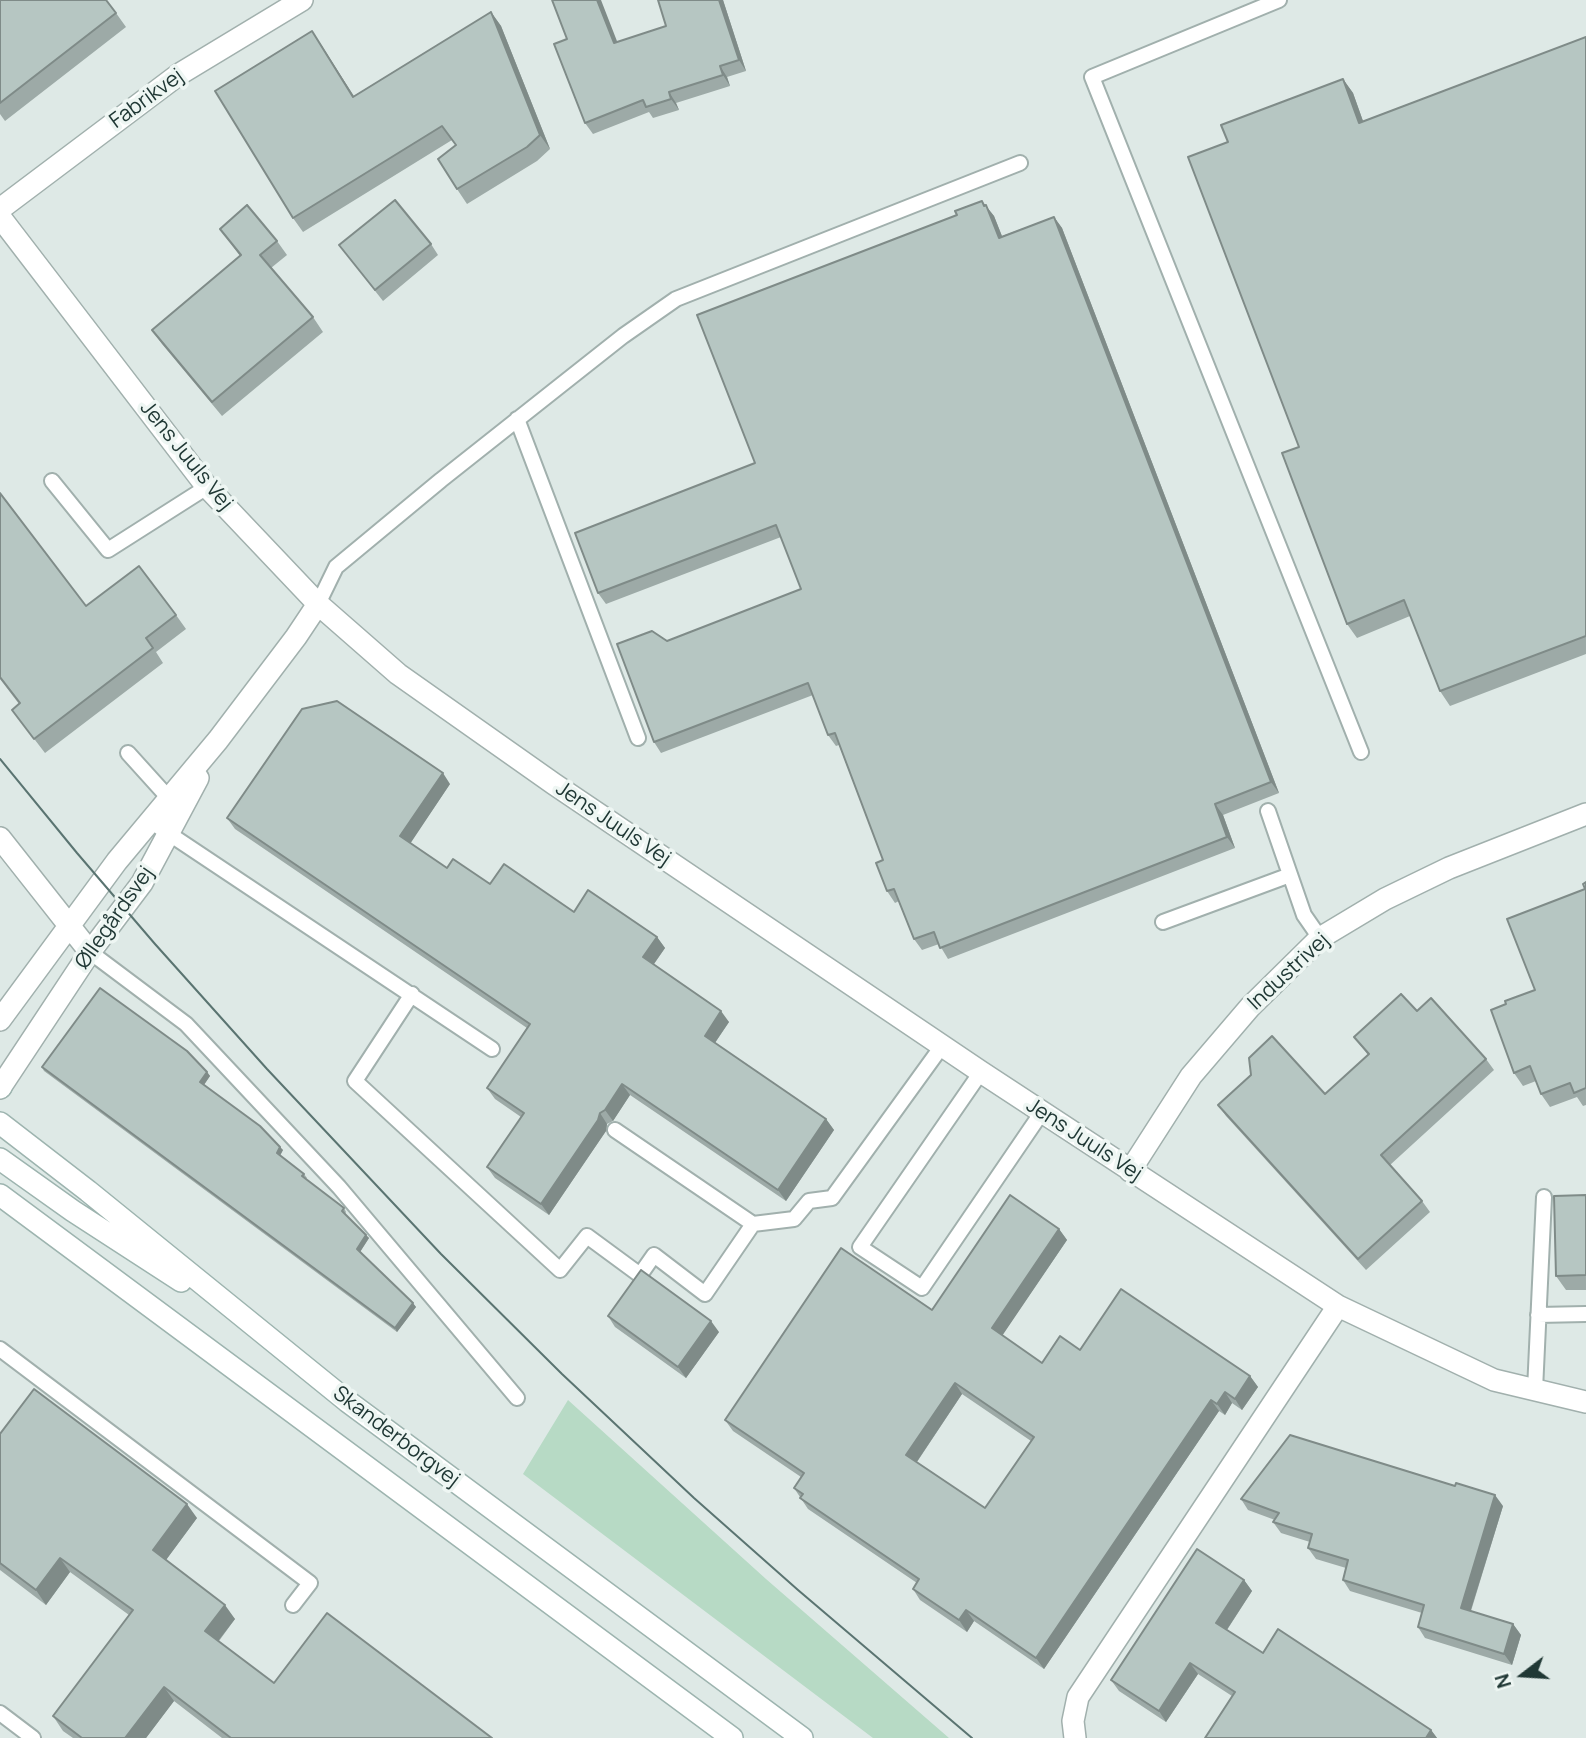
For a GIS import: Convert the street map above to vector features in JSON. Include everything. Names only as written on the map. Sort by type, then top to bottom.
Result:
[{"type":"street","name":"Fabrikvej","points":[[0,209],[178,75],[302,0]]},
{"type":"street","name":"Jens Juuls Vej","points":[[0,217],[207,487],[318,604],[398,674],[554,785],[942,1046],[1338,1306],[1494,1380],[1586,1402]]},
{"type":"street","name":"Øllegårdsvej","points":[[0,1088],[90,952],[142,883],[169,833],[175,805],[218,740],[318,604]]},
{"type":"street","name":"Øllegårdsvej","points":[[0,1020],[117,861],[150,821],[175,805]]},
{"type":"street","name":"Industrivej","points":[[1130,1171],[1191,1076],[1250,1007],[1320,938],[1385,899],[1449,868],[1586,814]]},
{"type":"street","points":[[0,838],[90,952]]},
{"type":"street","name":"Skanderborgvej","points":[[0,1123],[347,1401],[802,1738]]},
{"type":"street","points":[[0,1159],[73,1211],[276,1343]]},
{"type":"street","name":"Skanderborgvej","points":[[0,1195],[732,1738]]},
{"type":"street","points":[[1075,1738],[1073,1721],[1078,1697],[1338,1306]]},
{"type":"lane","points":[[1279,0],[1092,77],[1361,752]]},
{"type":"lane","points":[[318,604],[336,567],[517,419],[623,336],[676,299],[1020,163]]},
{"type":"lane","points":[[517,419],[638,738]]},
{"type":"lane","points":[[52,481],[108,550],[207,487]]},
{"type":"lane","points":[[128,753],[175,805]]},
{"type":"lane","points":[[1268,811],[1304,915],[1320,938]]},
{"type":"lane","points":[[150,821],[492,1049]]},
{"type":"lane","points":[[1163,922],[1290,875]]},
{"type":"lane","points":[[90,952],[187,1024],[339,1187],[517,1398]]},
{"type":"lane","points":[[412,994],[355,1081],[560,1270],[587,1236],[640,1275],[654,1255],[705,1294],[753,1224]]},
{"type":"lane","points":[[615,1130],[753,1224],[794,1219],[809,1201],[831,1198],[942,1046]]},
{"type":"lane","points":[[981,1072],[860,1247],[870,1254],[922,1288],[1042,1112]]},
{"type":"lane","points":[[1535,1390],[1544,1197]]},
{"type":"lane","points":[[1538,1315],[1586,1314]]},
{"type":"lane","points":[[0,1349],[310,1583],[293,1605]]},
{"type":"lane","points":[[0,1713],[33,1738]]},
{"type":"green space","points":[[568,1400],[766,1579],[949,1738],[873,1738],[523,1474]]},
{"type":"building","points":[[0,0],[106,0],[116,13],[0,103]]},
{"type":"building","points":[[552,0],[597,0],[614,43],[666,26],[658,0],[719,0],[739,60],[720,66],[723,75],[669,92],[671,99],[646,107],[643,100],[585,123],[554,44],[567,39]]},
{"type":"building","points":[[491,12],[540,135],[527,147],[457,189],[438,159],[456,145],[442,126],[293,218],[215,91],[312,31],[353,97]]},
{"type":"building","points":[[1586,37],[1586,636],[1440,691],[1404,600],[1347,624],[1282,453],[1299,447],[1188,157],[1228,142],[1221,125],[1343,79],[1359,123]]},
{"type":"building","points":[[395,200],[431,244],[375,290],[339,245]]},
{"type":"building","points":[[982,201],[999,238],[1054,217],[1271,782],[1215,804],[1227,837],[940,948],[934,932],[914,939],[894,889],[887,891],[876,863],[883,860],[835,733],[828,735],[808,683],[654,742],[617,644],[652,631],[667,641],[801,589],[776,525],[598,593],[575,533],[755,463],[697,315],[957,215],[955,211]]},
{"type":"building","points":[[247,205],[277,241],[260,255],[313,317],[212,402],[152,330],[241,255],[220,229]]},
{"type":"building","points":[[0,493],[86,606],[139,566],[176,615],[146,638],[153,648],[34,739],[12,710],[20,703],[0,677]]},
{"type":"building","points":[[337,701],[443,773],[400,836],[447,868],[453,859],[490,884],[504,864],[574,912],[588,890],[657,937],[643,957],[721,1011],[705,1036],[826,1119],[778,1190],[622,1084],[541,1204],[487,1167],[524,1113],[487,1088],[530,1024],[227,818],[302,709]]},
{"type":"building","points":[[1586,882],[1586,1088],[1574,1093],[1570,1083],[1541,1094],[1530,1066],[1514,1073],[1491,1010],[1506,1004],[1505,1001],[1535,990],[1507,919],[1585,889],[1583,884]]},
{"type":"building","points":[[100,988],[187,1051],[207,1072],[200,1082],[260,1126],[280,1147],[277,1153],[344,1208],[342,1211],[366,1235],[357,1249],[413,1303],[395,1328],[42,1067]]},
{"type":"building","points":[[1401,994],[1417,1011],[1431,998],[1486,1059],[1381,1155],[1422,1201],[1358,1259],[1218,1105],[1251,1075],[1249,1058],[1272,1036],[1325,1094],[1369,1054],[1354,1037]]},
{"type":"building","points":[[1010,1195],[1059,1229],[992,1328],[1042,1363],[1060,1336],[1080,1350],[1121,1289],[1250,1376],[1235,1399],[1225,1392],[1217,1404],[1211,1400],[1036,1658],[966,1610],[959,1620],[913,1589],[919,1579],[800,1498],[803,1494],[794,1488],[804,1473],[725,1420],[841,1248],[932,1310]],"holes":[[[955,1383],[1034,1437],[985,1508],[906,1455]]]},
{"type":"building","points":[[1586,1195],[1586,1275],[1556,1276],[1554,1196]]},
{"type":"building","points":[[641,1270],[711,1321],[678,1367],[608,1316]]},
{"type":"building","points":[[34,1389],[187,1504],[153,1550],[225,1605],[205,1631],[274,1683],[327,1613],[492,1738],[231,1738],[164,1687],[125,1738],[82,1738],[53,1716],[133,1610],[60,1558],[36,1590],[0,1563],[0,1434]]},
{"type":"building","points":[[1290,1435],[1455,1486],[1456,1483],[1495,1495],[1461,1608],[1513,1624],[1504,1654],[1418,1627],[1424,1605],[1343,1580],[1348,1560],[1308,1548],[1312,1534],[1273,1522],[1279,1513],[1241,1499]]},
{"type":"building","points":[[1197,1549],[1244,1580],[1216,1623],[1263,1653],[1278,1629],[1431,1730],[1426,1738],[1205,1738],[1235,1692],[1190,1663],[1159,1711],[1111,1680]]},
{"type":"tram line","points":[[0,759],[155,944],[267,1069],[441,1254],[562,1374],[694,1498],[972,1738]]}]
